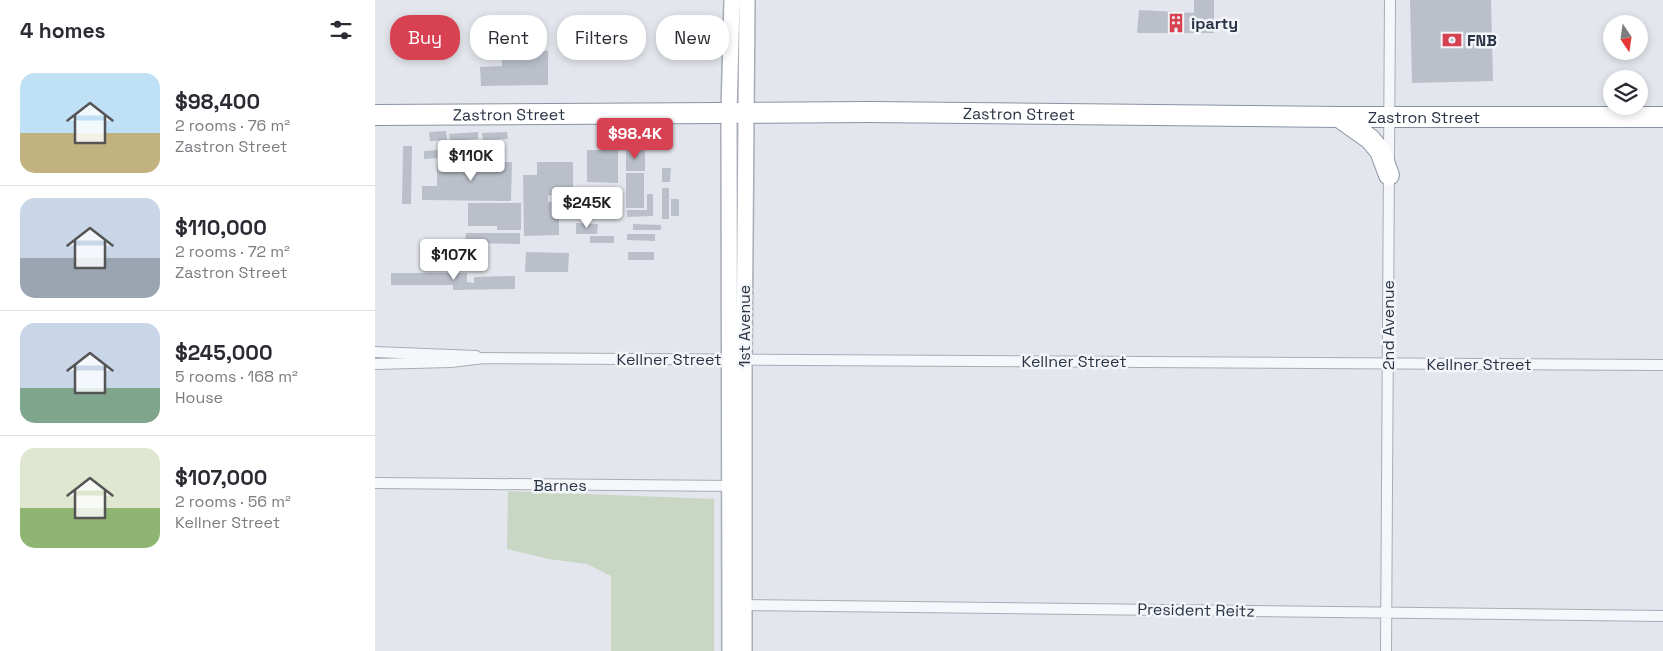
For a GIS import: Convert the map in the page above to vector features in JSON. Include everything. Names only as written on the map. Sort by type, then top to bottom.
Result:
[{"type":"highway","name":"Zastron Street","points":[[375,115],[869,112],[1339,117],[1663,117]]},
{"type":"highway","points":[[1339,117],[1370,139],[1380,151],[1389,176]]},
{"type":"street","name":"1st Avenue","points":[[730,651],[737,605],[738,485],[744,359],[738,112],[732,0]]},
{"type":"street","name":"1st Avenue","points":[[738,485],[729,359],[738,112],[747,0]]},
{"type":"street","name":"2nd Avenue","points":[[1386,651],[1390,0]]},
{"type":"street","name":"Kellner Street","points":[[375,352],[469,354],[484,358]]},
{"type":"street","name":"Kellner Street","points":[[375,364],[463,362],[484,358],[1663,365]]},
{"type":"street","name":"Barnes","points":[[375,484],[738,485]]},
{"type":"street","name":"1st Avenue","points":[[737,605],[744,651]]},
{"type":"street","name":"President Reitz","points":[[737,605],[1663,616]]},
{"type":"green space","points":[[508,491],[714,499],[714,651],[611,651],[611,576],[587,564],[549,559],[507,549]]},
{"type":"building","name":"iparty","points":[[1194,0],[1214,0],[1214,33],[1137,33],[1139,10],[1194,13]]},
{"type":"building","name":"FNB","points":[[1410,0],[1491,0],[1493,81],[1412,83]]},
{"type":"building","points":[[548,51],[548,85],[481,86],[480,67],[502,66],[502,60],[547,60]]},
{"type":"building","points":[[446,131],[447,140],[430,141],[429,132]]},
{"type":"building","points":[[478,132],[478,139],[450,141],[449,134]]},
{"type":"building","points":[[507,132],[508,139],[483,140],[482,133]]},
{"type":"building","points":[[625,133],[648,133],[648,145],[625,145]]},
{"type":"building","points":[[403,146],[412,146],[411,204],[402,204]]},
{"type":"building","points":[[626,148],[645,148],[645,171],[626,171]]},
{"type":"building","points":[[451,149],[452,157],[424,159],[424,151]]},
{"type":"building","points":[[587,150],[618,150],[618,183],[587,182]]},
{"type":"building","points":[[437,162],[512,162],[511,201],[422,200],[422,186],[437,186]]},
{"type":"building","points":[[537,162],[573,162],[573,195],[548,195],[548,202],[559,202],[559,235],[524,236],[523,175],[537,175]]},
{"type":"building","points":[[662,168],[671,168],[670,182],[662,182]]},
{"type":"building","points":[[626,173],[644,173],[644,208],[626,208]]},
{"type":"building","points":[[662,188],[669,188],[669,219],[662,219]]},
{"type":"building","points":[[647,194],[653,194],[653,216],[627,217],[627,210],[647,210]]},
{"type":"building","points":[[575,195],[622,196],[622,216],[575,215]]},
{"type":"building","points":[[671,199],[679,199],[679,216],[671,216]]},
{"type":"building","points":[[468,203],[521,203],[521,230],[497,230],[497,226],[468,226]]},
{"type":"building","points":[[576,223],[598,224],[597,234],[576,234]]},
{"type":"building","points":[[633,224],[661,225],[661,230],[633,230]]},
{"type":"building","points":[[466,233],[520,233],[520,244],[465,243]]},
{"type":"building","points":[[627,234],[655,234],[655,241],[627,240]]},
{"type":"building","points":[[590,236],[614,236],[614,243],[590,243]]},
{"type":"building","points":[[526,252],[569,253],[568,272],[525,272]]},
{"type":"building","points":[[628,252],[654,252],[654,260],[628,260]]},
{"type":"building","points":[[391,273],[467,273],[467,282],[474,283],[474,277],[515,276],[515,289],[453,290],[453,285],[391,285]]},
{"type":"place","name":"iparty","points":[[1176,23]]},
{"type":"place","name":"FNB","points":[[1452,40]]}]
